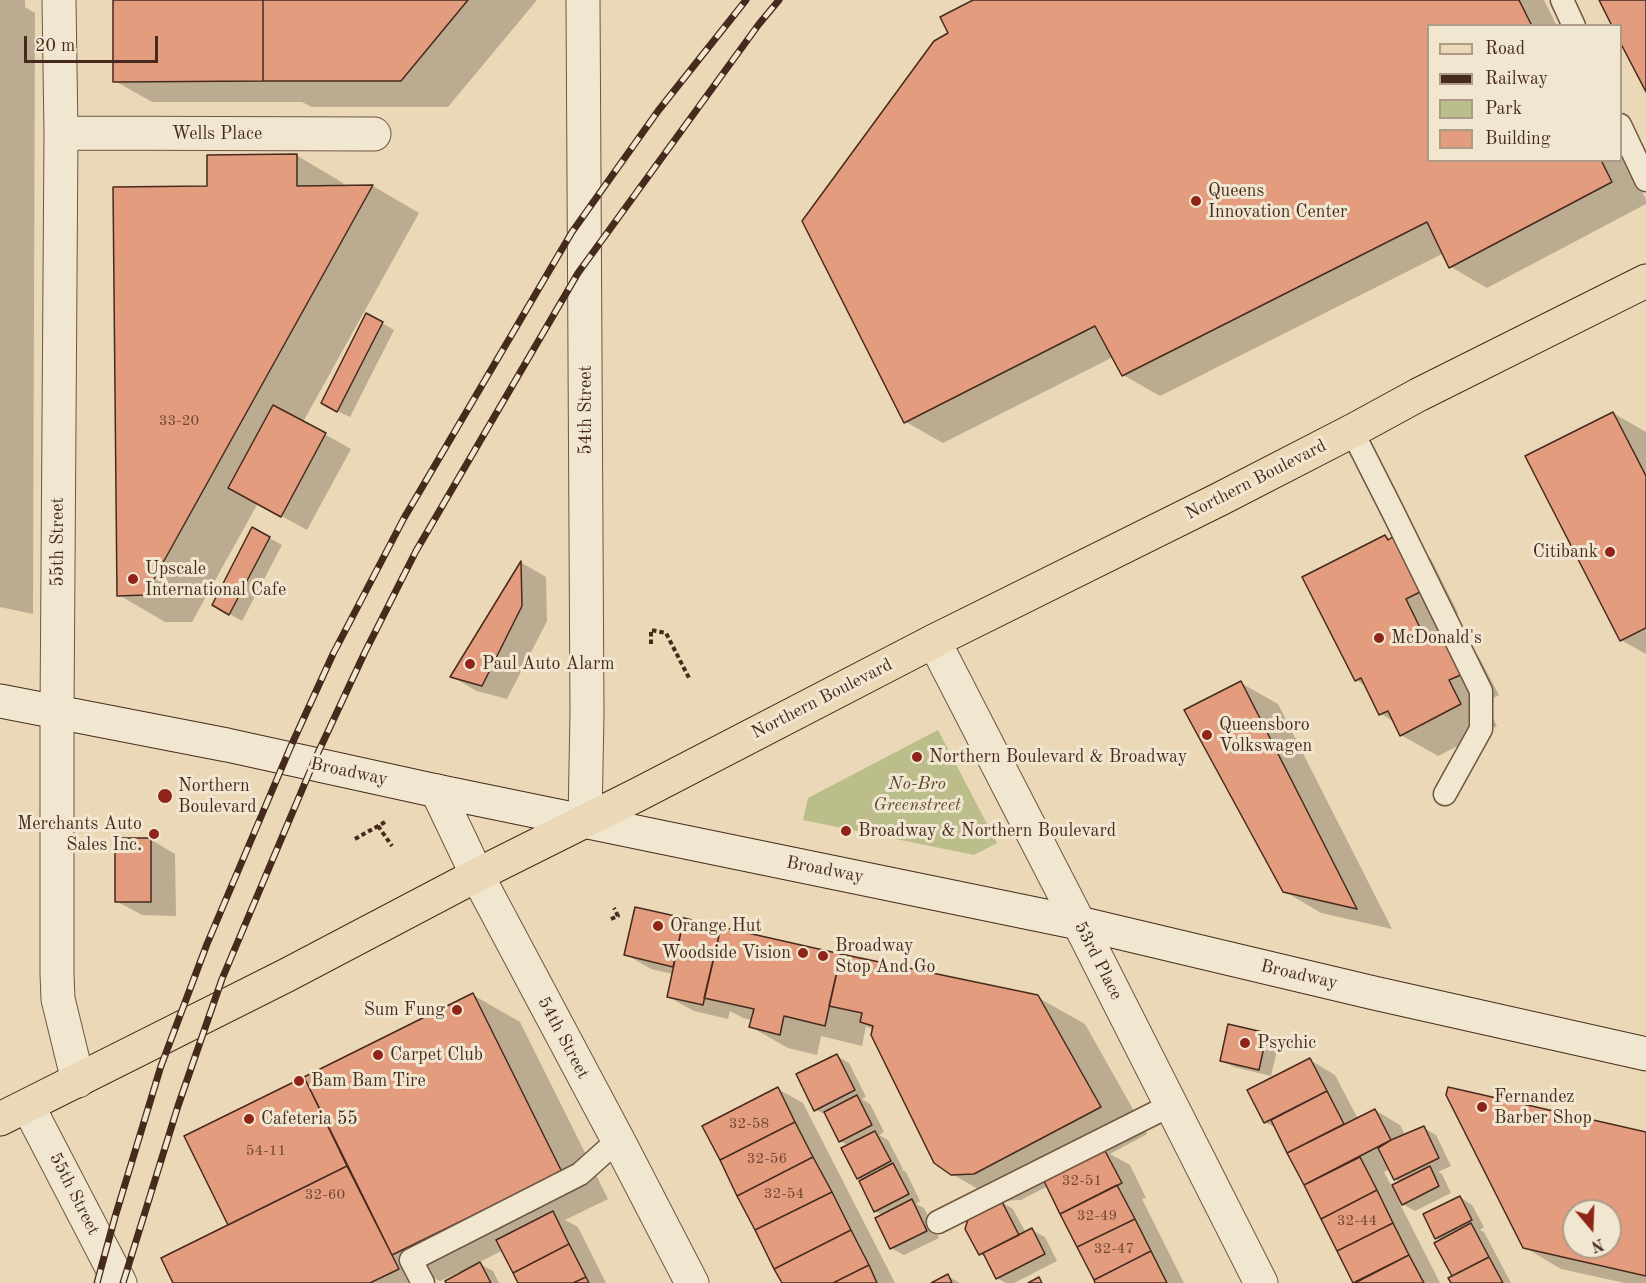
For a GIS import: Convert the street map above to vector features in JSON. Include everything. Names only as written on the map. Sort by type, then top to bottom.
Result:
[{"type":"main road","name":"Northern Boulevard","points":[[14,1112],[297,970],[477,874],[639,794],[934,641],[1646,281]]},
{"type":"street","name":"55th Street","points":[[59,0],[61,133],[57,712],[58,999],[78,1081]]},
{"type":"street","name":"54th Street","points":[[584,0],[587,701],[585,820]]},
{"type":"street","name":"Wells Place","points":[[61,133],[374,134]]},
{"type":"street","name":"53rd Place","points":[[934,641],[1261,1283]]},
{"type":"street","name":"Broadway","points":[[0,701],[227,744],[437,791],[1079,923],[1646,1054]]},
{"type":"street","name":"54th Street","points":[[437,791],[477,874],[692,1283]]},
{"type":"street","name":"55th Street","points":[[14,1112],[120,1283]]},
{"type":"lane","points":[[1562,0],[1573,24]]},
{"type":"lane","points":[[1622,129],[1646,180]]},
{"type":"lane","points":[[1352,431],[1481,691],[1481,729],[1445,794]]},
{"type":"lane","points":[[938,1222],[1171,1105]]},
{"type":"lane","points":[[423,1283],[411,1260],[580,1174],[618,1140]]},
{"type":"path","points":[[651,644],[651,630],[666,633],[689,678]]},
{"type":"path","points":[[355,839],[387,821]]},
{"type":"path","points":[[378,826],[392,846]]},
{"type":"path","points":[[611,919],[618,916],[614,908]]},
{"type":"green space","name":"No-Bro Greenstreet","points":[[938,730],[997,843],[974,855],[803,820],[808,798]]},
{"type":"building","points":[[113,0],[263,0],[263,81],[113,82]]},
{"type":"building","points":[[263,0],[468,0],[401,81],[263,81]]},
{"type":"building","name":"Queens Innovation Center","points":[[973,0],[1519,0],[1531,24],[1427,24],[1427,162],[1602,162],[1612,182],[1449,268],[1427,222],[1122,376],[1095,326],[904,423],[802,221],[934,41],[948,33],[940,17]]},
{"type":"building","points":[[1599,0],[1646,0],[1646,92],[1622,46],[1622,24],[1611,24]]},
{"type":"building","points":[[297,154],[297,186],[373,185],[145,595],[117,596],[113,187],[207,186],[207,155]]},
{"type":"building","points":[[366,313],[383,322],[337,412],[321,403]]},
{"type":"building","points":[[273,405],[326,433],[281,517],[228,488]]},
{"type":"building","name":"Citibank","points":[[1613,412],[1646,476],[1646,628],[1620,641],[1525,456]]},
{"type":"building","points":[[252,527],[270,537],[229,615],[212,605]]},
{"type":"building","name":"McDonald's","points":[[1385,535],[1388,540],[1394,536],[1422,591],[1406,599],[1427,642],[1443,634],[1463,674],[1449,680],[1461,704],[1400,736],[1388,711],[1379,715],[1361,678],[1355,681],[1302,577]]},
{"type":"building","points":[[521,561],[522,606],[482,686],[450,677]]},
{"type":"building","points":[[1241,681],[1357,909],[1283,892],[1184,710]]},
{"type":"building","points":[[115,838],[151,838],[151,902],[115,902]]},
{"type":"building","points":[[635,907],[684,918],[673,967],[624,955]]},
{"type":"building","points":[[684,918],[721,927],[703,1005],[667,997]]},
{"type":"building","points":[[721,927],[841,954],[825,1026],[784,1016],[780,1035],[749,1027],[754,1009],[704,998]]},
{"type":"building","points":[[841,954],[1038,995],[1101,1107],[974,1174],[951,1175],[934,1163],[871,1035],[873,1026],[860,1022],[862,1013],[829,1006]]},
{"type":"building","points":[[473,993],[562,1172],[392,1255],[304,1077]]},
{"type":"building","points":[[1228,1024],[1267,1033],[1259,1070],[1220,1061]]},
{"type":"building","points":[[837,1054],[855,1090],[814,1111],[796,1074]]},
{"type":"building","points":[[1310,1058],[1327,1091],[1264,1123],[1247,1090]]},
{"type":"building","points":[[304,1077],[347,1166],[228,1225],[184,1136]]},
{"type":"building","points":[[778,1087],[795,1122],[720,1160],[702,1126]]},
{"type":"building","points":[[1448,1087],[1646,1132],[1646,1276],[1571,1259],[1622,1259],[1622,1199],[1562,1199],[1562,1257],[1523,1248],[1446,1095]]},
{"type":"building","points":[[1327,1091],[1344,1124],[1287,1153],[1271,1120]]},
{"type":"building","points":[[857,1095],[872,1125],[839,1142],[824,1112]]},
{"type":"building","points":[[1375,1109],[1391,1140],[1304,1185],[1287,1153]]},
{"type":"building","points":[[795,1122],[813,1157],[737,1196],[720,1160]]},
{"type":"building","points":[[1424,1126],[1439,1158],[1394,1180],[1378,1148]]},
{"type":"building","points":[[875,1131],[891,1161],[857,1179],[841,1148]]},
{"type":"building","points":[[1104,1149],[1122,1183],[1060,1214],[1043,1179]]},
{"type":"building","points":[[813,1157],[832,1192],[755,1230],[737,1196]]},
{"type":"building","points":[[1360,1157],[1377,1190],[1321,1219],[1304,1185]]},
{"type":"building","points":[[893,1163],[909,1194],[874,1212],[859,1181]]},
{"type":"building","points":[[347,1166],[399,1269],[370,1283],[173,1283],[161,1258]]},
{"type":"building","points":[[1430,1166],[1439,1186],[1402,1205],[1392,1185]]},
{"type":"building","points":[[1117,1185],[1135,1219],[1077,1247],[1060,1214]]},
{"type":"building","points":[[1377,1190],[1393,1223],[1337,1251],[1321,1219]]},
{"type":"building","points":[[832,1192],[851,1230],[774,1269],[755,1230]]},
{"type":"building","points":[[1460,1196],[1472,1220],[1435,1239],[1423,1214]]},
{"type":"building","points":[[912,1199],[927,1231],[890,1249],[875,1218]]},
{"type":"building","points":[[1001,1200],[1019,1235],[979,1255],[965,1229],[969,1216]]},
{"type":"building","points":[[553,1211],[569,1244],[513,1273],[496,1240]]},
{"type":"building","points":[[1135,1219],[1151,1251],[1094,1280],[1077,1247]]},
{"type":"building","points":[[1393,1223],[1409,1255],[1353,1283],[1337,1251]]},
{"type":"building","points":[[1471,1223],[1489,1257],[1452,1276],[1434,1243]]},
{"type":"building","points":[[1032,1228],[1045,1254],[996,1279],[983,1253]]},
{"type":"building","points":[[851,1230],[869,1265],[833,1283],[782,1283],[774,1269]]},
{"type":"building","points":[[569,1244],[586,1277],[573,1283],[518,1283],[513,1273]]},
{"type":"building","points":[[1151,1251],[1167,1283],[1095,1283],[1094,1280]]},
{"type":"building","points":[[1409,1255],[1424,1283],[1355,1283]]},
{"type":"building","points":[[1489,1257],[1503,1283],[1451,1283],[1448,1278]]},
{"type":"building","points":[[480,1262],[491,1283],[446,1283],[445,1281]]},
{"type":"building","points":[[869,1265],[877,1283],[833,1283]]},
{"type":"building","points":[[948,1274],[952,1283],[931,1283]]},
{"type":"building","points":[[586,1277],[589,1283],[573,1283]]},
{"type":"building","points":[[1039,1277],[1042,1283],[1028,1283]]},
{"type":"railway","points":[[97,1283],[161,1066],[207,944],[291,746],[333,654],[404,518],[572,232],[658,111],[746,0]]},
{"type":"railway","points":[[123,1283],[178,1106],[222,979],[316,757],[416,551],[578,273],[759,24],[779,0]]},
{"type":"place","name":"Queens Innovation Center","points":[[1196,201]]},
{"type":"place","name":"Citibank","points":[[1610,552]]},
{"type":"place","name":"Upscale International Cafe","points":[[133,579]]},
{"type":"place","name":"McDonald's","points":[[1379,638]]},
{"type":"place","name":"Paul Auto Alarm","points":[[470,664]]},
{"type":"place","name":"Queensboro Volkswagen","points":[[1207,735]]},
{"type":"place","name":"Northern Boulevard & Broadway","points":[[917,757]]},
{"type":"place","name":"Northern Boulevard","points":[[165,796]]},
{"type":"place","name":"Broadway & Northern Boulevard","points":[[846,831]]},
{"type":"place","name":"Merchants Auto Sales Inc.","points":[[154,834]]},
{"type":"place","name":"Orange Hut","points":[[658,926]]},
{"type":"place","name":"Woodside Vision","points":[[803,953]]},
{"type":"place","name":"Broadway Stop And Go","points":[[823,956]]},
{"type":"place","name":"Sum Fung","points":[[457,1010]]},
{"type":"place","name":"Psychic","points":[[1245,1043]]},
{"type":"place","name":"Carpet Club","points":[[378,1055]]},
{"type":"place","name":"Bam Bam Tire","points":[[299,1081]]},
{"type":"place","name":"Fernandez Barber Shop","points":[[1482,1107]]},
{"type":"place","name":"Cafeteria 55","points":[[249,1119]]}]
